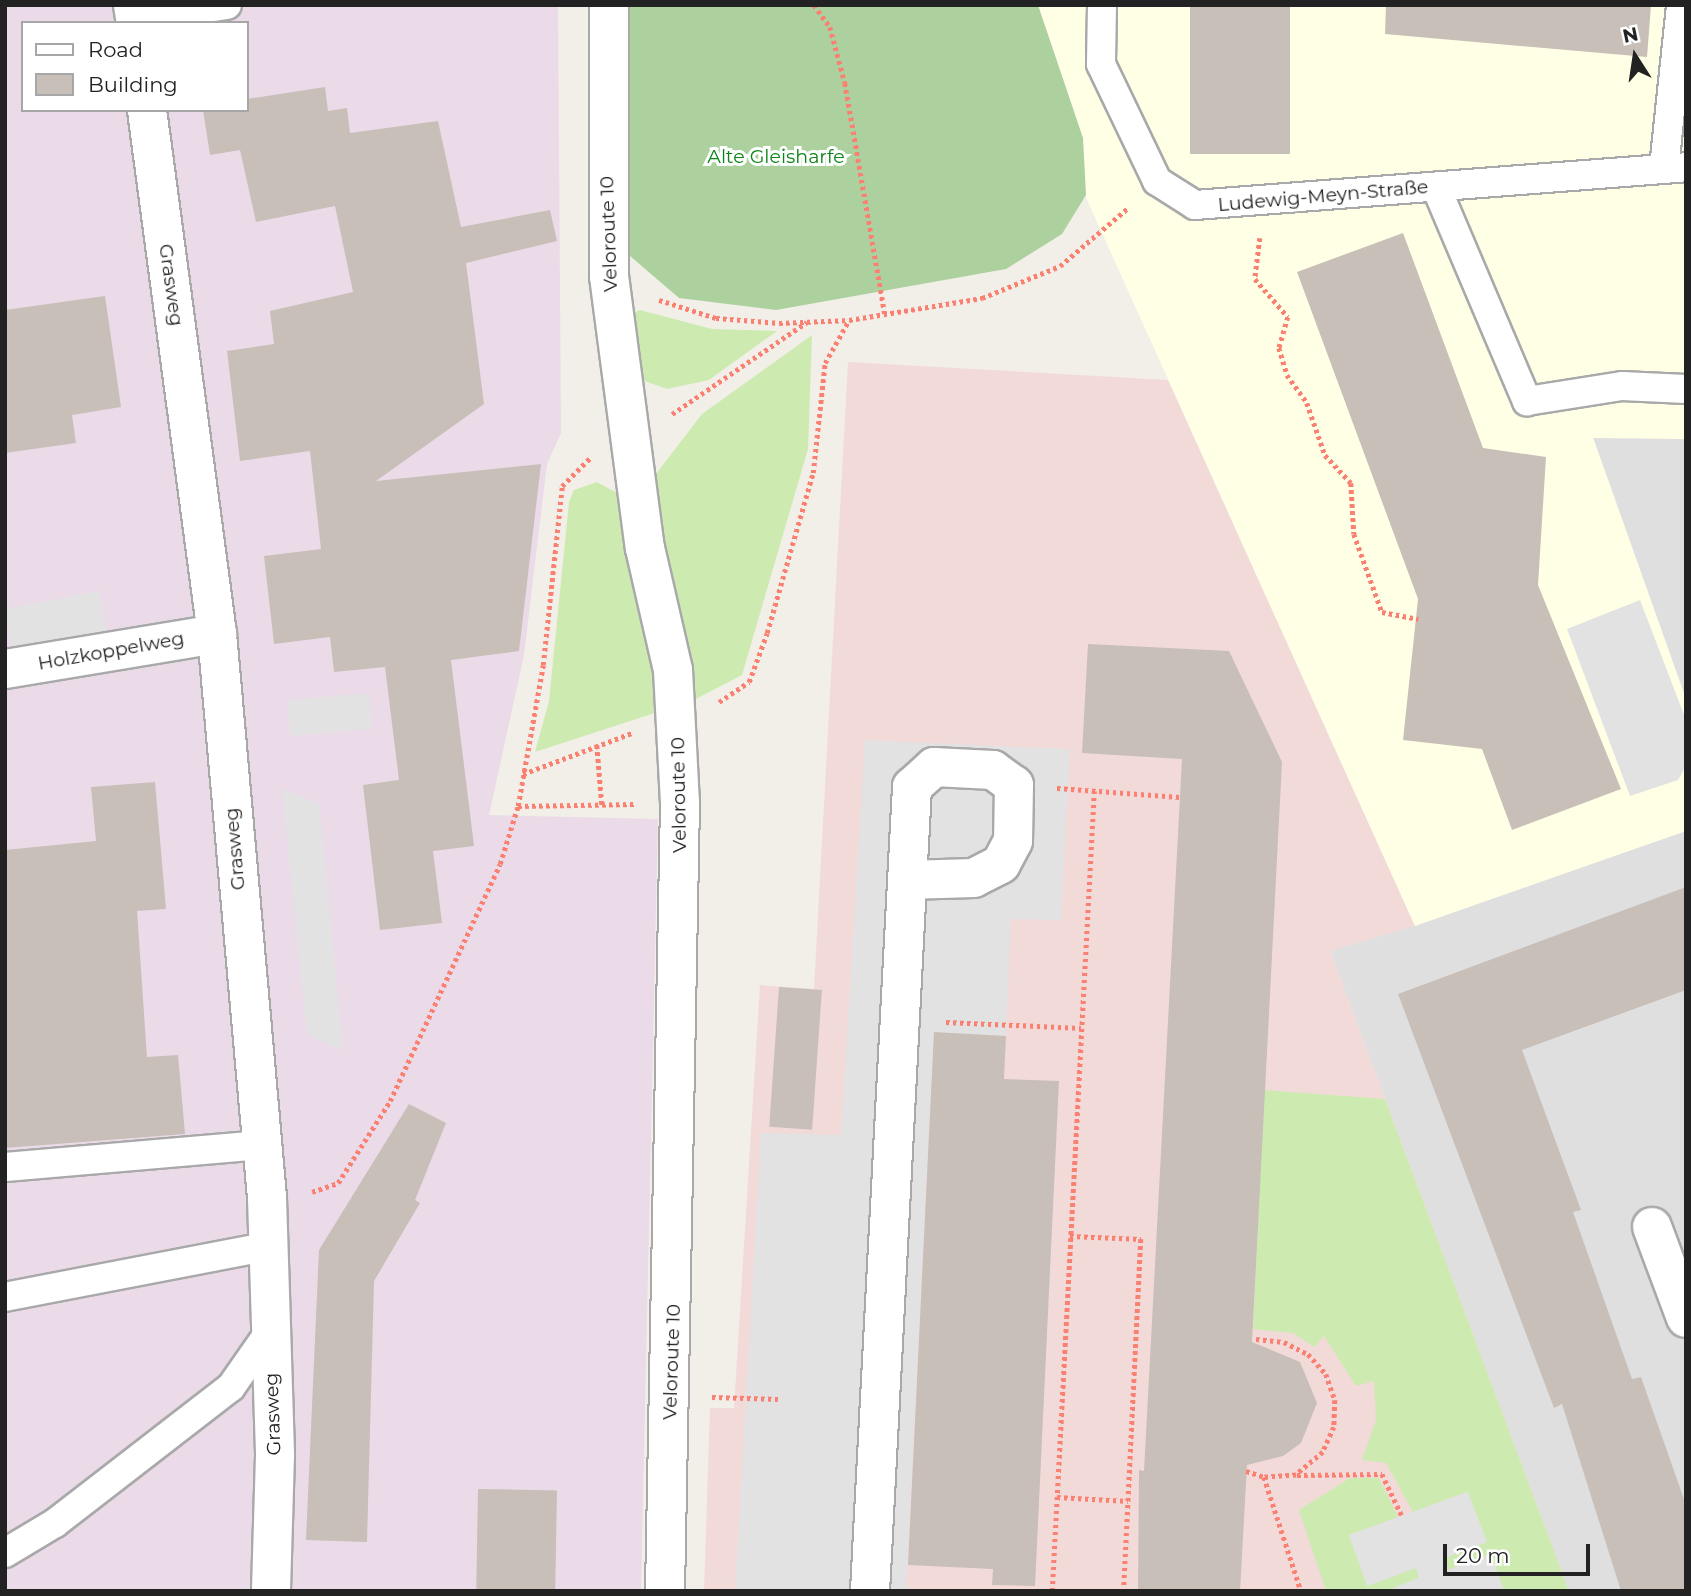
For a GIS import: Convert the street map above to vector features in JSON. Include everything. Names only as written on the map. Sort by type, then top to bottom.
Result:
[{"type":"street","name":"Veloroute 10","points":[[609,5],[609,276],[645,548],[677,718],[680,803],[672,1396],[665,1591]]},
{"type":"street","name":"Grasweg","points":[[147,112],[217,634],[267,1198],[271,1591]]},
{"type":"street","name":"Holzkoppelweg","points":[[5,669],[217,634]]},
{"type":"street","points":[[870,1591],[912,787],[934,767],[993,770],[1014,785],[1013,841],[1000,864],[974,878],[908,880]]},
{"type":"street","points":[[1652,1227],[1686,1318]]},
{"type":"lane","points":[[135,16],[227,5]]},
{"type":"lane","points":[[1102,5],[1101,64],[1157,181]]},
{"type":"lane","points":[[1675,168],[1681,5]]},
{"type":"lane","name":"Ludewig-Meyn-Straße","points":[[1157,181],[1195,205],[1270,204],[1436,187],[1675,168]]},
{"type":"lane","points":[[1436,187],[1527,401],[1622,386],[1686,389]]},
{"type":"lane","points":[[5,1167],[262,1145]]},
{"type":"lane","points":[[5,1297],[269,1246]]},
{"type":"lane","points":[[5,1553],[55,1523],[231,1387],[270,1331]]},
{"type":"path","points":[[814,5],[830,27],[845,83],[885,314]]},
{"type":"path","points":[[609,276],[716,318],[849,320],[982,298],[1041,277],[1157,181]]},
{"type":"path","points":[[1270,204],[1255,279],[1288,317],[1279,348],[1287,375],[1307,403],[1325,455],[1351,483],[1354,534],[1382,612],[1418,619]]},
{"type":"path","points":[[267,1198],[338,1183],[362,1150],[467,946],[517,806],[523,774],[677,718],[749,682],[813,473],[824,363],[849,320]]},
{"type":"path","points":[[597,745],[602,805]]},
{"type":"path","points":[[1014,785],[1180,797]]},
{"type":"path","points":[[1052,1591],[1094,791]]},
{"type":"path","points":[[517,806],[680,803]]},
{"type":"path","points":[[899,1020],[1081,1028]]},
{"type":"path","points":[[1070,1236],[1141,1239],[1124,1591]]},
{"type":"path","points":[[1256,1339],[1284,1342],[1308,1354],[1326,1374],[1335,1400],[1334,1427],[1323,1452],[1296,1475]]},
{"type":"path","points":[[672,1396],[778,1399]]},
{"type":"path","points":[[1246,1471],[1264,1477],[1382,1474],[1402,1516]]},
{"type":"path","points":[[1264,1477],[1301,1591]]},
{"type":"path","points":[[1057,1497],[1128,1501]]},
{"type":"shaded area","points":[[5,5],[558,5],[561,433],[547,464],[524,655],[489,815],[658,819],[641,1591],[5,1591]]},
{"type":"shaded area","points":[[999,5],[1686,5],[1686,439],[1593,438],[1686,699],[1686,831],[1415,926]]},
{"type":"shaded area","points":[[848,362],[1168,380],[1415,926],[1330,951],[1569,1591],[704,1591],[710,1408],[734,1408],[760,985],[814,989]]},
{"type":"shaded area","points":[[1593,437],[1686,439],[1686,699]]},
{"type":"shaded area","points":[[99,591],[107,631],[13,650],[5,609]]},
{"type":"shaded area","points":[[1640,600],[1686,720],[1686,766],[1678,780],[1630,796],[1567,629]]},
{"type":"shaded area","points":[[369,693],[372,729],[290,736],[287,700]]},
{"type":"shaded area","points":[[865,740],[1070,749],[1061,920],[1011,919],[1006,1036],[934,1033],[906,1591],[735,1591],[761,1133],[841,1135]]},
{"type":"shaded area","points":[[282,789],[319,804],[343,1051],[307,1034]]},
{"type":"shaded area","points":[[1686,831],[1686,1591],[1569,1591],[1330,951]]},
{"type":"shaded area","points":[[1468,1492],[1487,1542],[1445,1558],[1448,1570],[1491,1554],[1504,1591],[1386,1591],[1419,1578],[1416,1568],[1367,1586],[1349,1535]]},
{"type":"green space","name":"Alte Gleisharfe","points":[[623,5],[1038,5],[1083,138],[1086,195],[1062,234],[1006,269],[776,310],[679,298],[623,250]]},
{"type":"green space","points":[[640,310],[712,329],[777,331],[709,380],[667,389],[636,378],[633,313]]},
{"type":"green space","points":[[812,335],[808,449],[742,675],[692,701],[652,479],[702,414]]},
{"type":"green space","points":[[597,482],[619,494],[661,711],[535,752],[549,701],[569,502],[574,490]]},
{"type":"green space","points":[[1264,1090],[1385,1099],[1569,1591],[1504,1591],[1491,1554],[1448,1570],[1445,1558],[1467,1492],[1413,1512],[1386,1463],[1362,1460],[1376,1420],[1374,1381],[1356,1386],[1324,1336],[1314,1347],[1293,1333],[1253,1329]]},
{"type":"green space","points":[[1350,1478],[1379,1478],[1398,1517],[1349,1535],[1368,1585],[1416,1568],[1419,1578],[1386,1591],[1326,1591],[1299,1510]]},
{"type":"building","points":[[1190,5],[1290,5],[1290,154],[1190,154]]},
{"type":"building","points":[[1386,5],[1651,5],[1647,57],[1385,34]]},
{"type":"building","points":[[325,87],[328,111],[347,108],[350,133],[438,121],[461,227],[550,210],[557,241],[466,263],[484,404],[376,481],[541,464],[519,651],[451,660],[474,846],[433,851],[442,923],[380,930],[363,785],[399,780],[385,667],[334,672],[330,637],[274,644],[264,556],[321,549],[310,451],[240,461],[227,351],[274,344],[270,311],[353,292],[335,206],[256,222],[240,150],[210,155],[203,112],[248,112],[248,99]]},
{"type":"building","points":[[1403,233],[1483,448],[1546,457],[1538,585],[1621,789],[1512,830],[1482,749],[1403,740],[1418,599],[1297,272]]},
{"type":"building","points":[[105,296],[121,407],[72,415],[76,443],[5,453],[5,310]]},
{"type":"building","points":[[1088,644],[1229,651],[1282,762],[1252,1342],[1300,1362],[1317,1403],[1301,1443],[1283,1456],[1247,1465],[1240,1591],[1138,1591],[1139,1470],[1144,1471],[1182,759],[1082,753]]},
{"type":"building","points":[[155,782],[166,909],[137,911],[147,1057],[178,1055],[185,1134],[5,1148],[5,850],[96,841],[91,787]]},
{"type":"building","points":[[1686,887],[1686,990],[1522,1050],[1581,1210],[1573,1212],[1632,1379],[1641,1377],[1686,1505],[1686,1591],[1621,1591],[1562,1404],[1554,1408],[1398,994]]},
{"type":"building","points":[[779,987],[822,990],[812,1130],[769,1127]]},
{"type":"building","points":[[934,1032],[1006,1036],[1004,1079],[1059,1081],[1035,1586],[992,1585],[993,1569],[908,1565]]},
{"type":"building","points":[[409,1104],[446,1123],[415,1200],[420,1203],[374,1281],[367,1542],[306,1540],[319,1250]]},
{"type":"building","points":[[478,1489],[557,1490],[555,1591],[476,1591]]}]
